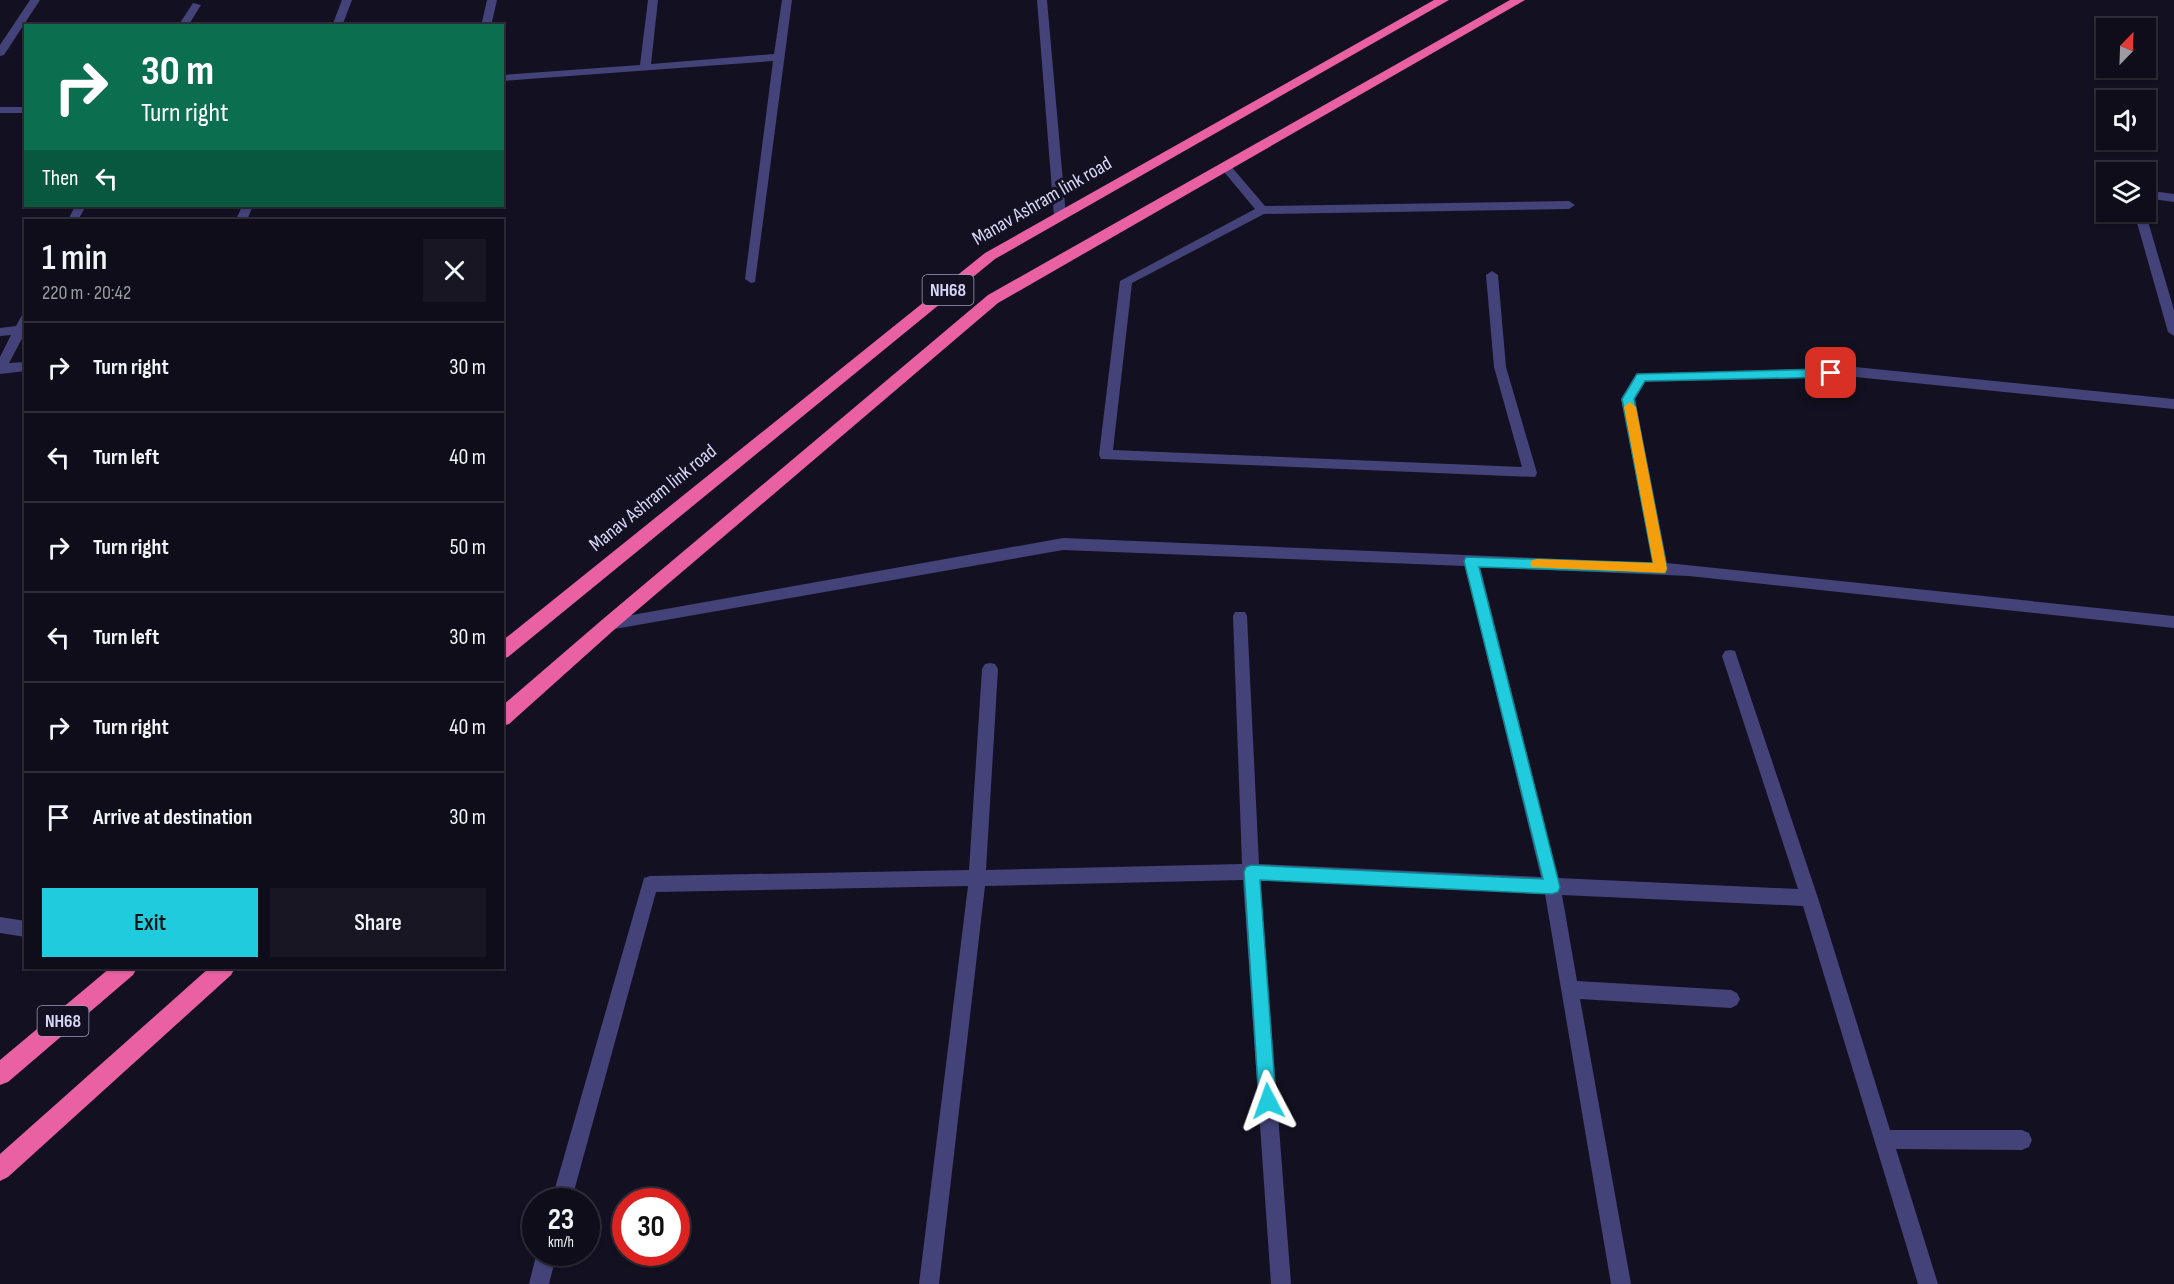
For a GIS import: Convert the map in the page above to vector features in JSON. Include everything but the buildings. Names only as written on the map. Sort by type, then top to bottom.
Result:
[{"type":"highway","name":"Manav Ashram link road","points":[[504,650],[990,256],[1443,0]]},
{"type":"highway","points":[[504,716],[609,624],[993,300],[1519,0]]},
{"type":"highway","name":"NH68","points":[[0,1074],[125,969]]},
{"type":"highway","points":[[0,1168],[223,969]]},
{"type":"street","points":[[0,53],[35,0]]},
{"type":"street","points":[[338,24],[347,0]]},
{"type":"street","points":[[486,24],[492,0]]},
{"type":"street","points":[[645,68],[652,0]]},
{"type":"street","points":[[751,279],[787,0]]},
{"type":"street","points":[[1042,0],[1060,216]]},
{"type":"street","points":[[184,24],[196,5]]},
{"type":"street","points":[[504,78],[779,57]]},
{"type":"street","points":[[0,110],[24,110]]},
{"type":"street","points":[[1226,167],[1262,210]]},
{"type":"street","points":[[2156,196],[2174,198]]},
{"type":"street","points":[[1492,275],[1500,367],[1530,474],[1106,455],[1126,281],[1262,210],[1569,205]]},
{"type":"street","points":[[2143,222],[2174,332]]},
{"type":"street","points":[[0,332],[23,324]]},
{"type":"street","points":[[0,368],[23,324]]},
{"type":"street","points":[[0,368],[24,366]]},
{"type":"street","points":[[1660,569],[1628,399],[1641,377],[1855,372],[2174,404]]},
{"type":"street","points":[[609,624],[1063,544],[1660,569],[2174,622]]},
{"type":"street","points":[[1471,561],[1552,887],[1621,1284]]},
{"type":"street","points":[[1240,616],[1251,872],[1281,1284]]},
{"type":"street","points":[[1730,656],[1809,898],[1928,1284]]},
{"type":"street","points":[[929,1284],[977,878],[990,669]]},
{"type":"street","points":[[565,1188],[650,884],[1251,872],[1809,898]]},
{"type":"street","points":[[0,925],[24,929]]},
{"type":"street","points":[[1570,989],[1731,999]]},
{"type":"street","points":[[1883,1139],[2022,1140]]},
{"type":"street","points":[[538,1284],[543,1266]]},
{"type":"slow traffic","points":[[1537,564],[1660,569],[1630,407]]},
{"type":"route","points":[[1268,1101],[1251,872],[1552,887],[1471,561],[1660,569],[1628,399],[1641,377],[1831,373]]}]
